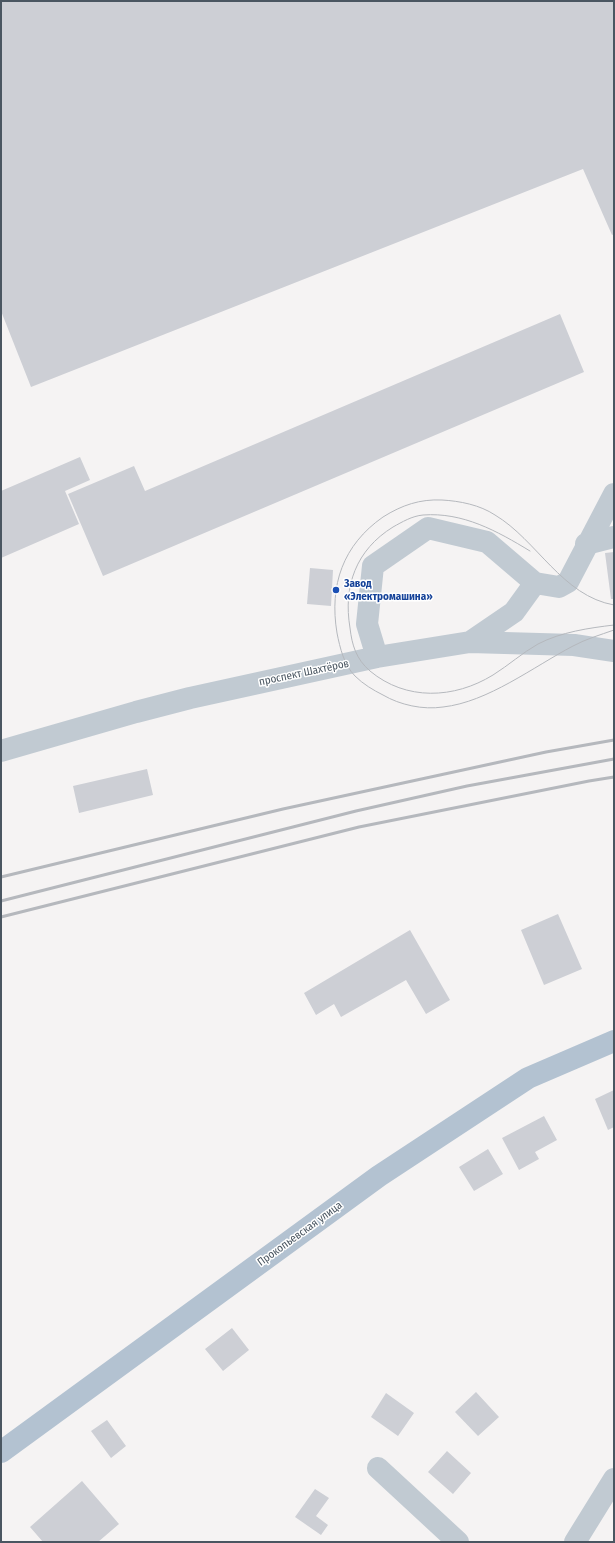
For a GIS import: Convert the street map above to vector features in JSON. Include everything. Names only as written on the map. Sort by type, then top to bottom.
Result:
[{"type":"main road","name":"Прокопьевская улица","points":[[1,1452],[379,1176],[528,1078],[614,1041]]},
{"type":"street","points":[[377,657],[367,624],[373,566],[428,528],[487,542],[535,583],[559,587],[568,582],[586,544],[614,494]]},
{"type":"street","points":[[586,544],[614,537]]},
{"type":"street","points":[[470,642],[514,612],[535,583]]},
{"type":"street","name":"проспект Шахтёров","points":[[1,751],[190,698],[377,657],[470,642],[574,645],[614,651]]},
{"type":"street","points":[[378,1468],[458,1542]]},
{"type":"street","points":[[575,1542],[614,1479]]},
{"type":"building","points":[[1,1],[614,1],[614,234],[612,235],[583,169],[31,387],[1,311]]},
{"type":"building","points":[[560,314],[584,372],[103,576],[68,494],[134,466],[145,491]]},
{"type":"building","points":[[80,457],[90,480],[65,491],[79,524],[1,558],[1,491]]},
{"type":"building","points":[[614,552],[614,599],[611,599],[605,553]]},
{"type":"building","points":[[310,568],[333,570],[331,606],[307,604]]},
{"type":"building","points":[[147,769],[153,795],[79,813],[73,786]]},
{"type":"building","points":[[558,914],[582,969],[544,985],[521,930]]},
{"type":"building","points":[[410,930],[450,1000],[426,1014],[406,980],[341,1017],[334,1004],[316,1015],[304,993]]},
{"type":"building","points":[[614,1090],[614,1127],[608,1130],[595,1099]]},
{"type":"building","points":[[544,1116],[557,1140],[535,1152],[539,1159],[519,1170],[502,1138]]},
{"type":"building","points":[[488,1149],[503,1174],[474,1191],[459,1167]]},
{"type":"building","points":[[232,1328],[249,1350],[223,1371],[205,1349]]},
{"type":"building","points":[[476,1392],[499,1417],[478,1436],[455,1412]]},
{"type":"building","points":[[386,1393],[414,1413],[398,1436],[371,1417]]},
{"type":"building","points":[[107,1420],[126,1446],[111,1458],[91,1431]]},
{"type":"building","points":[[447,1451],[471,1473],[453,1494],[428,1472]]},
{"type":"building","points":[[82,1481],[119,1524],[98,1542],[43,1542],[30,1527]]},
{"type":"building","points":[[315,1489],[329,1498],[316,1516],[328,1525],[321,1535],[295,1517]]},
{"type":"tram line","points":[[614,605],[596,600],[579,591],[551,566],[524,538],[495,515],[476,506],[434,500],[404,506],[383,517],[369,528],[349,553],[337,583],[335,599],[337,633],[345,662],[351,672],[368,687],[390,699],[412,706],[428,708],[460,704],[477,698],[510,682],[578,644],[614,630]]},
{"type":"tram line","points":[[530,551],[479,524],[452,517],[423,515],[407,520],[393,527],[380,536],[361,558],[355,570],[351,584],[348,613],[352,640],[361,662],[370,671],[384,681],[399,688],[414,692],[446,692],[462,689],[478,683],[493,675],[538,644],[556,636],[575,631],[614,625]]},
{"type":"railway","points":[[1,877],[283,809],[546,752],[614,740]]},
{"type":"railway","points":[[1,901],[356,811],[467,786],[614,759]]},
{"type":"railway","points":[[1,917],[359,827],[614,777]]},
{"type":"place","name":"Завод «Электромашина»","points":[[336,590]]}]
